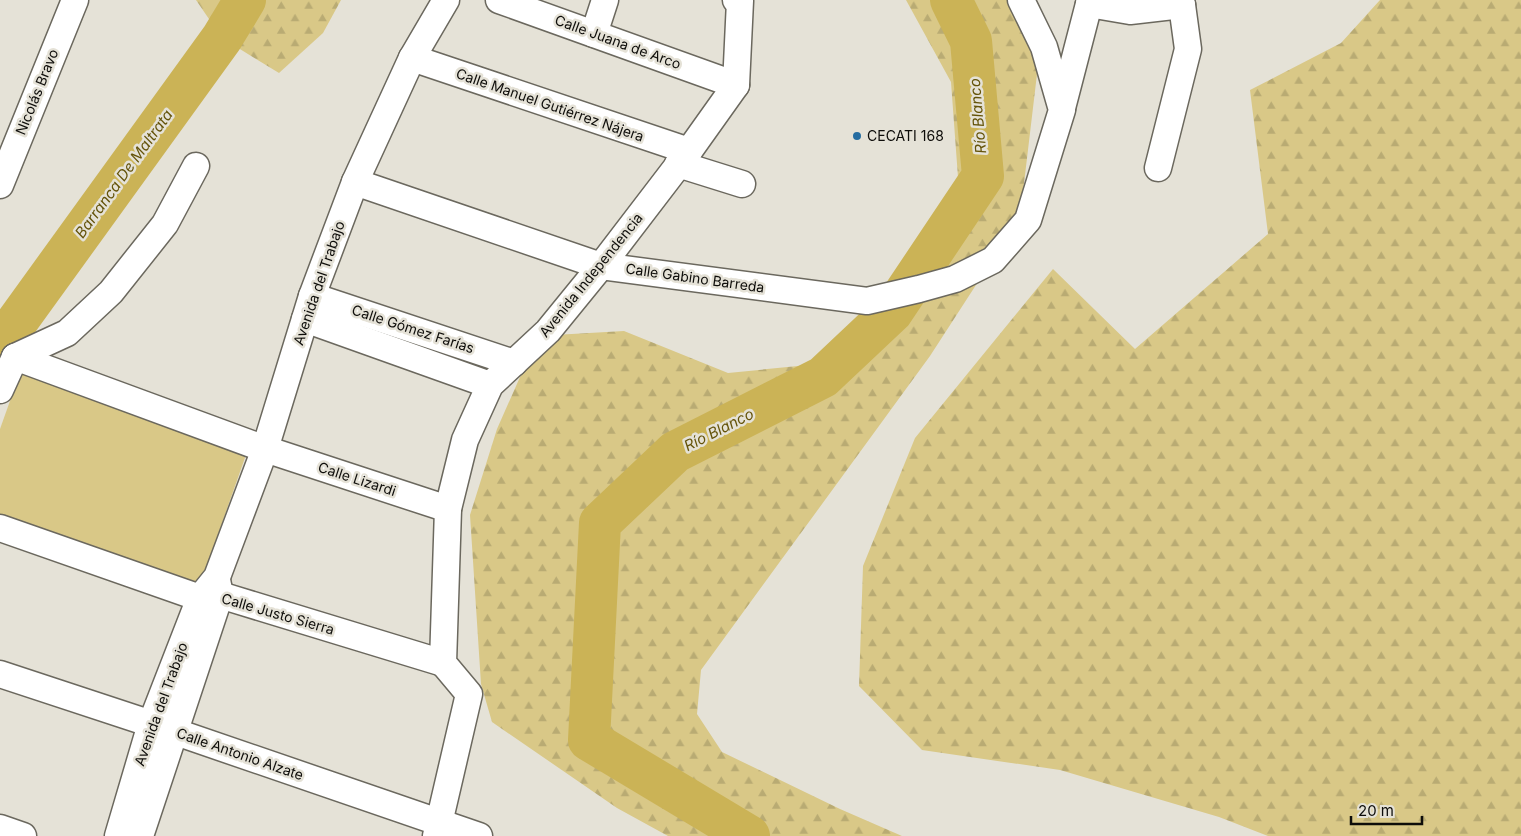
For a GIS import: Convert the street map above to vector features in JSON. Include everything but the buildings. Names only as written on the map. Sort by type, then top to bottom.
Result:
[{"type":"street","name":"Nicolás Bravo","points":[[0,185],[75,0]]},
{"type":"street","name":"Avenida del Trabajo","points":[[118,836],[162,728],[265,449],[308,307],[355,182],[412,58],[446,0]]},
{"type":"street","name":"Calle Juana de Arco","points":[[499,0],[736,85]]},
{"type":"street","points":[[594,34],[604,0]]},
{"type":"street","points":[[1021,0],[1044,48],[1062,110]]},
{"type":"street","points":[[736,85],[738,1]]},
{"type":"street","points":[[1062,110],[1089,2],[1130,11],[1186,3],[1188,49],[1158,168]]},
{"type":"street","name":"Calle Manuel Gutiérrez Nájera","points":[[412,58],[684,158],[742,184]]},
{"type":"street","name":"Avenida Independencia","points":[[443,663],[448,509],[465,440],[490,384],[548,331],[684,158],[736,85]]},
{"type":"street","name":"Calle Gabino Barreda","points":[[355,182],[601,266],[868,301],[955,279],[993,260],[1028,220],[1062,110]]},
{"type":"street","points":[[0,390],[15,357],[67,333],[112,292],[165,224],[196,166]]},
{"type":"street","name":"Calle Gómez Farías","points":[[308,307],[514,363]]},
{"type":"street","name":"Calle Gómez Farías","points":[[308,307],[490,384]]},
{"type":"street","points":[[15,357],[265,449]]},
{"type":"street","name":"Calle Lizardi","points":[[265,449],[448,509]]},
{"type":"street","name":"Calle Justo Sierra","points":[[0,528],[212,590],[443,663]]},
{"type":"street","points":[[438,829],[469,694],[443,663]]},
{"type":"street","name":"Calle Antonio Alzate","points":[[0,674],[162,728],[438,829],[479,836]]},
{"type":"street","name":"Avenida del Trabajo","points":[[140,836],[162,728]]},
{"type":"street","points":[[0,828],[23,836]]},
{"type":"green space","points":[[196,0],[341,0],[323,33],[279,73],[222,38]]},
{"type":"green space","points":[[906,0],[1013,0],[1040,49],[1020,217],[930,356],[701,670],[697,714],[722,752],[840,809],[902,836],[668,836],[617,808],[492,722],[481,684],[470,515],[497,429],[520,377],[554,335],[624,331],[728,373],[808,365],[921,272],[959,191],[951,82]]},
{"type":"green space","points":[[1380,0],[1521,0],[1521,836],[1268,836],[1219,817],[1060,770],[922,750],[859,686],[863,566],[915,438],[1053,269],[1135,349],[1268,234],[1250,90],[1341,43]]},
{"type":"green space","points":[[21,370],[248,449],[200,586],[0,517],[0,429]]},
{"type":"waterway","name":"Barranca De Maltrata","points":[[0,345],[222,38],[245,0]]},
{"type":"waterway","name":"Río Blanco","points":[[749,836],[589,740],[600,523],[675,452],[823,377],[892,312],[983,176],[971,41],[951,0]]},
{"type":"place","name":"CECATI 168","points":[[857,136]]}]
